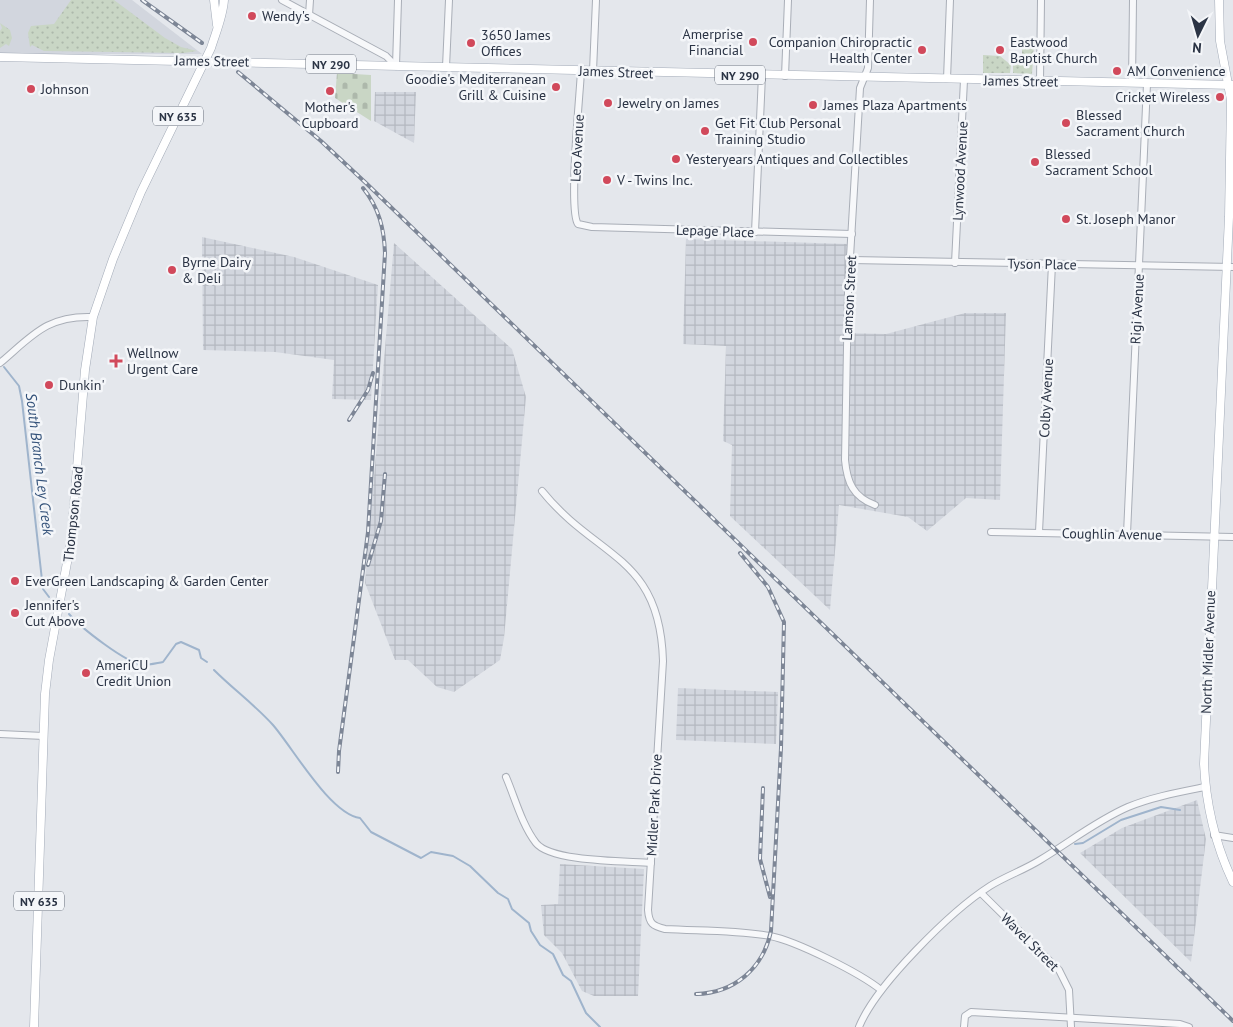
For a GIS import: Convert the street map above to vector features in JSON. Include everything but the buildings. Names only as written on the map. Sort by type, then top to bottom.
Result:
[{"type":"main road","name":"Thompson Road","points":[[214,0],[217,25]]},
{"type":"main road","name":"Thompson Road","points":[[34,1027],[45,694],[49,660],[71,542],[85,370],[93,317],[112,258],[141,192],[206,61],[217,25],[223,14],[224,0]]},
{"type":"main road","name":"North Midler Avenue","points":[[1219,0],[1220,41],[1231,85],[1229,267],[1213,537],[1204,755],[1205,787],[1214,835],[1233,882]]},
{"type":"main road","name":"James Street","points":[[0,57],[1231,85]]},
{"type":"street","points":[[282,0],[386,56],[396,66]]},
{"type":"street","points":[[309,15],[310,0]]},
{"type":"street","points":[[396,66],[398,0]]},
{"type":"street","points":[[446,67],[449,0]]},
{"type":"street","points":[[593,71],[596,0]]},
{"type":"street","points":[[785,76],[788,0]]},
{"type":"street","name":"Lamson Street","points":[[870,0],[868,68],[860,88],[848,301],[846,472],[854,494],[864,501],[875,505]]},
{"type":"street","points":[[947,79],[950,0]]},
{"type":"street","points":[[1040,81],[1041,0]]},
{"type":"street","points":[[1132,83],[1133,0]]},
{"type":"street","name":"Leo Avenue","points":[[578,224],[575,218],[574,190],[581,70]]},
{"type":"street","points":[[755,232],[762,75]]},
{"type":"street","name":"Lynwood Avenue","points":[[955,263],[964,80]]},
{"type":"street","name":"Rigi Avenue","points":[[1127,534],[1147,84]]},
{"type":"street","name":"Lepage Place","points":[[578,224],[592,227],[852,234]]},
{"type":"street","name":"Tyson Place","points":[[851,260],[1229,267]]},
{"type":"street","name":"Colby Avenue","points":[[1039,532],[1052,264]]},
{"type":"street","points":[[0,363],[39,330],[56,320],[73,316],[93,317]]},
{"type":"street","name":"Midler Park Drive","points":[[542,491],[560,513],[631,569],[646,589],[657,613],[662,634],[662,661],[648,910],[650,923],[654,927],[665,929],[779,938],[854,972],[881,990]]},
{"type":"street","name":"Coughlin Avenue","points":[[991,532],[1233,537]]},
{"type":"street","points":[[0,734],[44,736]]},
{"type":"street","points":[[506,777],[529,832],[537,844],[551,854],[651,864]]},
{"type":"street","points":[[859,1027],[881,990],[937,930],[980,893],[1040,860],[1100,820],[1130,806],[1205,787]]},
{"type":"street","points":[[1214,835],[1233,838]]},
{"type":"street","name":"Wavel Street","points":[[980,893],[1059,970],[1069,990],[1071,1027]]},
{"type":"street","points":[[964,1027],[966,1015],[971,1012],[1071,1016],[1180,1024],[1189,1027]]},
{"type":"shaded area","points":[[0,0],[132,0],[202,54],[0,54]]},
{"type":"shaded area","points":[[375,92],[416,92],[414,143],[374,121]]},
{"type":"shaded area","points":[[202,237],[294,257],[378,285],[371,400],[332,399],[334,360],[275,352],[203,350]]},
{"type":"shaded area","points":[[686,239],[848,244],[846,333],[886,334],[965,313],[1006,313],[1000,500],[966,498],[927,531],[908,517],[839,505],[830,610],[730,516],[732,445],[723,441],[726,346],[683,344]]},
{"type":"shaded area","points":[[394,243],[512,349],[526,397],[504,638],[500,660],[454,692],[437,687],[408,660],[395,660],[365,583]]},
{"type":"shaded area","points":[[678,688],[778,692],[776,744],[676,740]]},
{"type":"shaded area","points":[[1197,800],[1206,839],[1191,962],[1080,853],[1122,828]]},
{"type":"shaded area","points":[[560,864],[644,869],[638,996],[594,996],[582,991],[562,953],[544,935],[541,905],[558,904]]},
{"type":"green space","points":[[71,0],[114,0],[165,38],[181,47],[197,51],[184,53],[44,51],[32,45],[30,47],[28,33],[31,26],[54,24]]},
{"type":"green space","points":[[0,23],[10,30],[12,38],[9,46],[6,44],[0,48],[0,31],[2,28]]},
{"type":"green space","points":[[1022,45],[1034,45],[1032,74],[1013,73],[1013,65],[1022,60]]},
{"type":"green space","points":[[983,55],[1000,56],[1011,65],[1010,73],[983,73]]},
{"type":"green space","points":[[337,73],[371,75],[371,121],[335,98]]},
{"type":"waterway","name":"South Branch Ley Creek","points":[[4,367],[19,386],[22,401],[43,589],[49,597]]},
{"type":"waterway","name":"South Branch Ley Creek","points":[[69,614],[83,628],[104,644],[135,663],[143,665],[163,662],[176,644],[181,642],[199,650],[201,658],[207,662]]},
{"type":"waterway","name":"South Branch Ley Creek","points":[[214,670],[273,725],[325,793],[348,814],[360,818],[371,832],[421,858],[431,852],[453,856],[470,866],[498,893],[508,899],[512,909],[529,923],[531,931],[540,945],[553,954],[563,975],[571,981],[586,1013],[600,1027]]},
{"type":"waterway","points":[[1075,844],[1083,843],[1121,820],[1161,807],[1180,810]]},
{"type":"railway","points":[[142,0],[202,43]]},
{"type":"railway","points":[[238,72],[321,141],[367,184],[1233,1021]]},
{"type":"railway","points":[[338,772],[339,751],[368,532],[385,253],[380,219],[373,203],[363,188]]},
{"type":"railway","points":[[349,420],[368,390],[373,373]]},
{"type":"railway","points":[[368,565],[381,521],[385,474]]},
{"type":"railway","points":[[696,994],[710,993],[723,989],[745,976],[761,957],[771,931],[781,748],[784,622],[768,587],[740,553]]},
{"type":"railway","points":[[763,788],[760,859],[770,897]]},
{"type":"place","name":"Wendy's","points":[[252,16]]},
{"type":"place","name":"Amerprise Financial","points":[[753,42]]},
{"type":"place","name":"3650 James Offices","points":[[471,43]]},
{"type":"place","name":"Companion Chiropractic Health Center","points":[[922,50]]},
{"type":"place","name":"Eastwood Baptist Church","points":[[1000,50]]},
{"type":"place","name":"AM Convenience","points":[[1117,71]]},
{"type":"place","name":"Goodie's Mediterranean Grill & Cuisine","points":[[556,87]]},
{"type":"place","name":"Johnson","points":[[31,89]]},
{"type":"place","name":"Mother's Cupboard","points":[[330,91]]},
{"type":"place","name":"Cricket Wireless","points":[[1220,97]]},
{"type":"place","name":"Jewelry on James","points":[[608,103]]},
{"type":"place","name":"James Plaza Apartments","points":[[813,105]]},
{"type":"place","name":"Blessed Sacrament Church","points":[[1066,123]]},
{"type":"place","name":"Get Fit Club Personal Training Studio","points":[[705,131]]},
{"type":"place","name":"Yesteryears Antiques and Collectibles","points":[[676,159]]},
{"type":"place","name":"Blessed Sacrament School","points":[[1035,162]]},
{"type":"place","name":"V - Twins Inc.","points":[[607,180]]},
{"type":"place","name":"St. Joseph Manor","points":[[1066,219]]},
{"type":"place","name":"Byrne Dairy & Deli","points":[[172,270]]},
{"type":"place","name":"Wellnow Urgent Care","points":[[116,361]]},
{"type":"place","name":"Dunkin'","points":[[49,385]]},
{"type":"place","name":"EverGreen Landscaping & Garden Center","points":[[15,581]]},
{"type":"place","name":"Jennifer's Cut Above","points":[[15,613]]},
{"type":"place","name":"AmeriCU Credit Union","points":[[86,673]]}]
